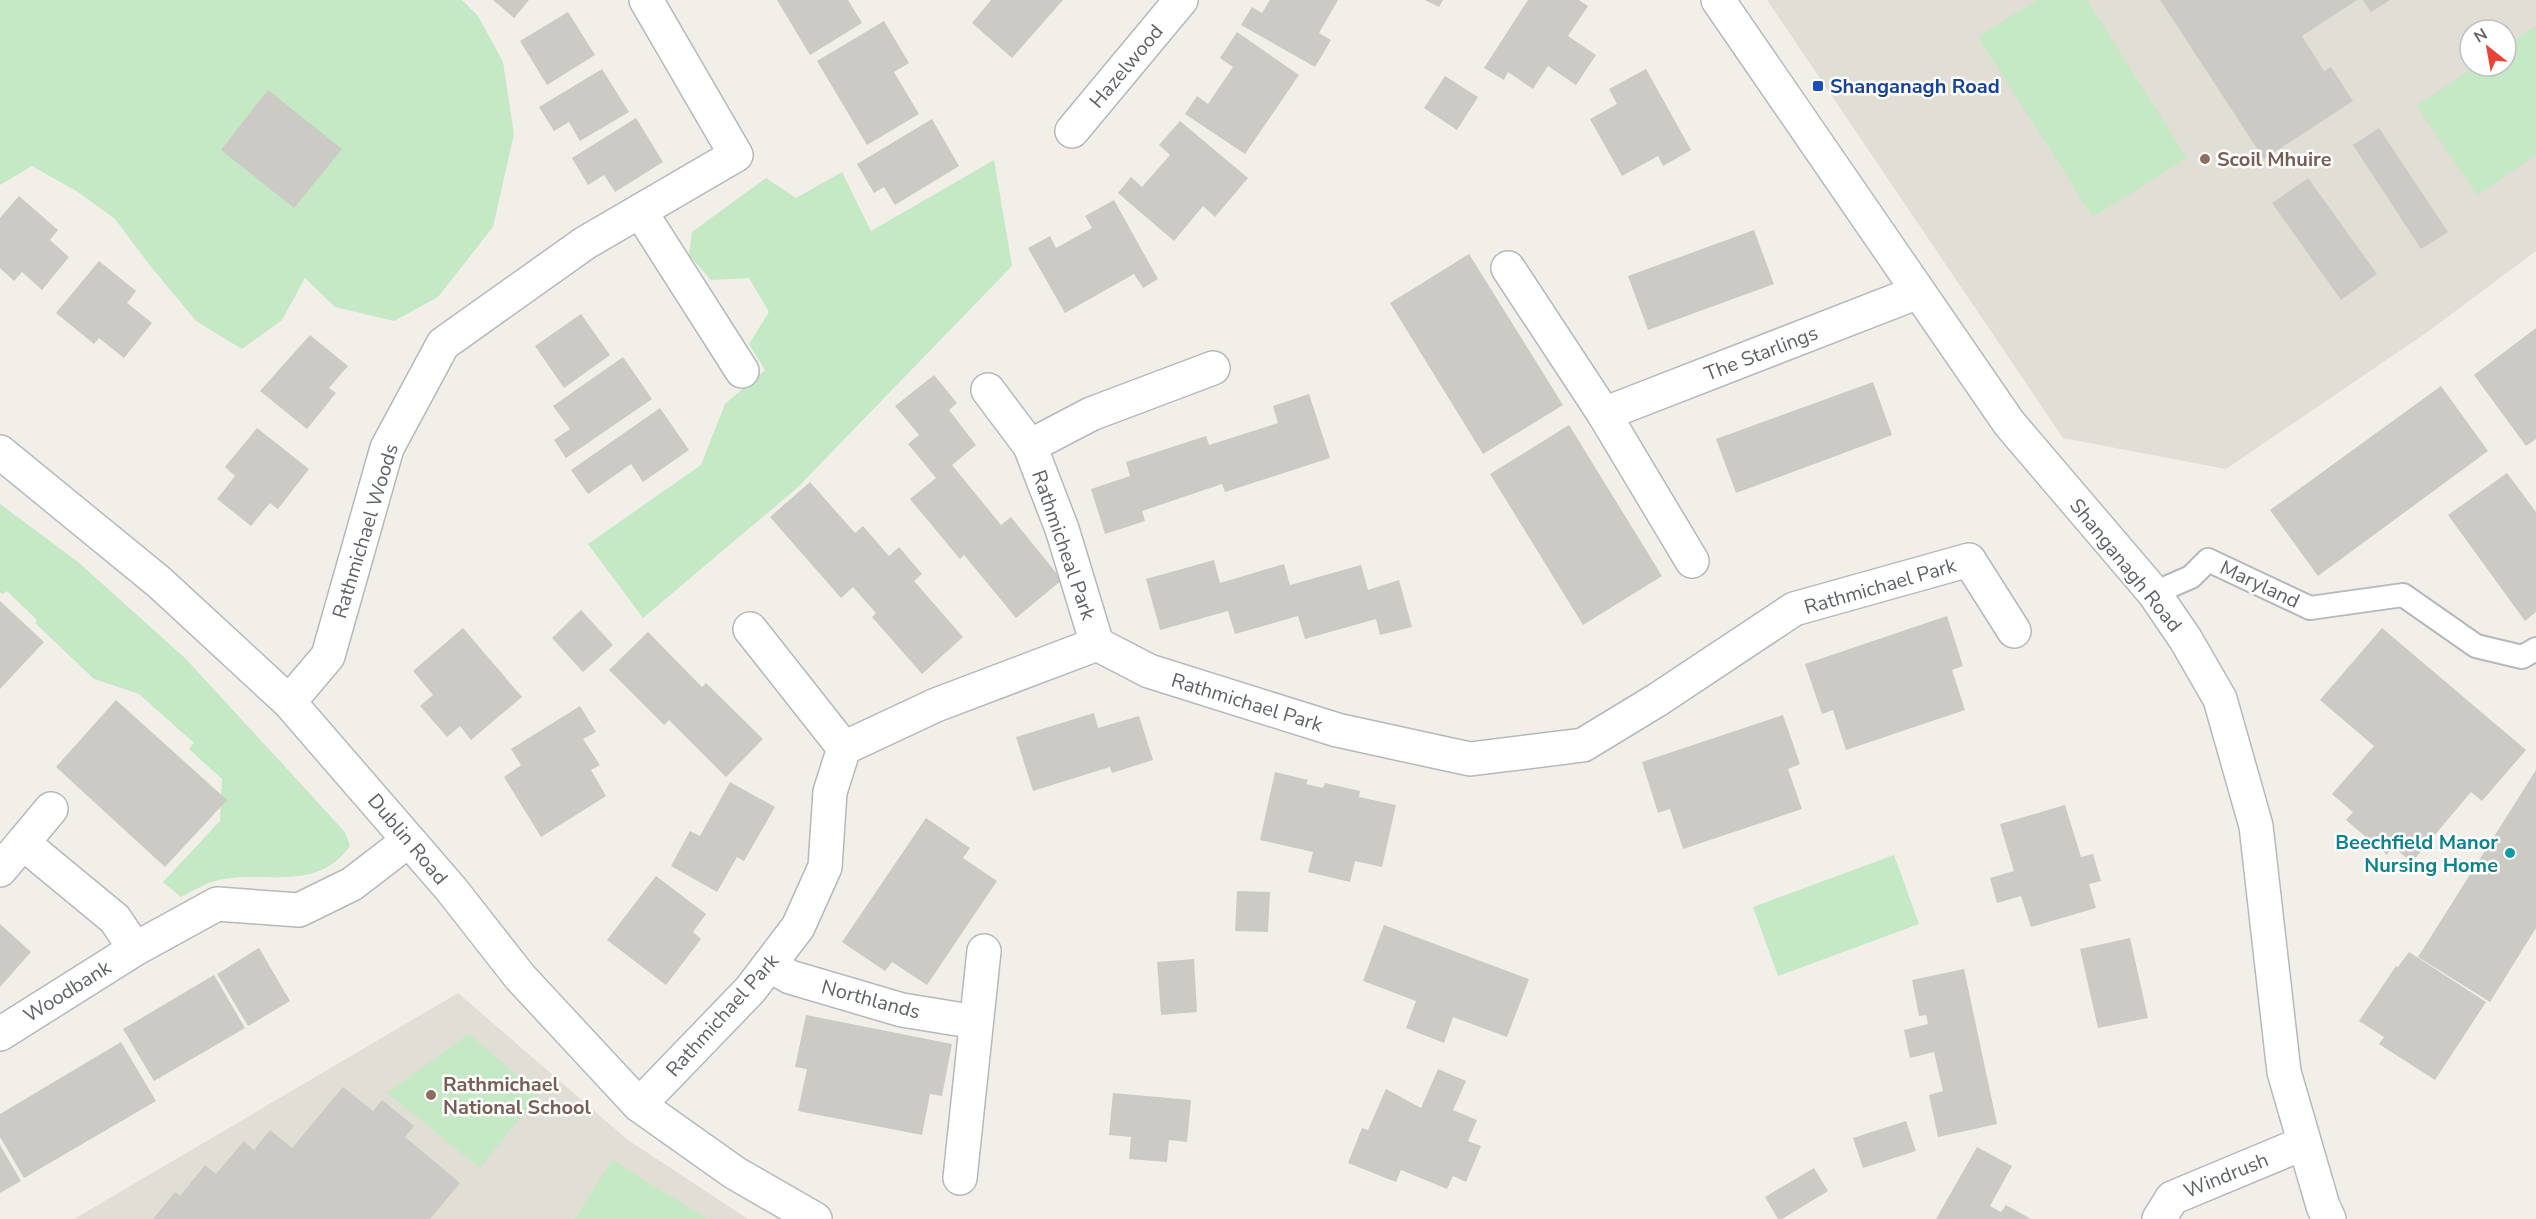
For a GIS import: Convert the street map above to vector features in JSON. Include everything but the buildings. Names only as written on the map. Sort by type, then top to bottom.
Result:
[{"type":"street","name":"Rathmichael Woods","points":[[289,702],[328,656],[387,448],[443,344],[585,243],[736,155],[646,0]]},
{"type":"street","name":"Hazelwood","points":[[1072,131],[1181,0]]},
{"type":"street","name":"Shanganagh Road","points":[[1718,0],[2009,423],[2154,593],[2186,640],[2220,699],[2256,826],[2284,1072],[2323,1206],[2329,1219]]},
{"type":"street","points":[[640,212],[742,370]]},
{"type":"street","points":[[1508,268],[1604,414],[1692,561]]},
{"type":"street","name":"The Starlings","points":[[1604,414],[1918,292]]},
{"type":"street","name":"Rathmicheal Park","points":[[1030,446],[1091,414],[1213,368]]},
{"type":"street","name":"Rathmicheal Park","points":[[988,390],[1030,446],[1062,529],[1097,644]]},
{"type":"street","name":"Dublin Road","points":[[0,452],[159,582],[289,702],[451,890],[520,977],[639,1105],[735,1173],[815,1219]]},
{"type":"street","name":"Rathmichael Park","points":[[1097,644],[1149,671],[1337,730],[1470,759],[1583,745],[1657,700],[1794,609],[1969,561],[2014,631]]},
{"type":"street","points":[[750,629],[844,748],[936,705],[1097,644]]},
{"type":"street","name":"Rathmichael Park","points":[[639,1105],[750,990],[798,927],[825,867],[830,792],[844,748]]},
{"type":"street","points":[[0,870],[51,809]]},
{"type":"street","name":"Woodbank","points":[[0,1034],[135,949],[217,904],[299,910],[352,884],[408,841]]},
{"type":"street","points":[[23,843],[115,919],[135,949]]},
{"type":"street","points":[[960,1178],[984,951]]},
{"type":"street","name":"Northlands","points":[[769,965],[790,977],[902,1010],[976,1022]]},
{"type":"street","name":"Windrush","points":[[2159,1219],[2172,1198],[2304,1143]]},
{"type":"lane","name":"Maryland","points":[[2154,593],[2192,577],[2208,560],[2310,608],[2403,595],[2476,646],[2522,657],[2536,649]]},
{"type":"shaded area","name":"Scoil Mhuire","points":[[1767,0],[2536,0],[2536,251],[2426,333],[2226,469],[2063,438]]},
{"type":"shaded area","name":"Rathmichael National School","points":[[458,993],[628,1140],[748,1219],[74,1219]]},
{"type":"green space","points":[[0,0],[462,0],[478,16],[503,62],[514,134],[493,227],[438,297],[394,321],[335,307],[305,278],[282,320],[242,349],[196,321],[115,219],[78,192],[32,166],[0,185]]},
{"type":"green space","points":[[2037,0],[2087,0],[2187,158],[2093,217],[1978,37]]},
{"type":"green space","points":[[2536,26],[2536,155],[2477,195],[2417,106],[2458,78],[2518,78],[2518,38]]},
{"type":"green space","points":[[994,160],[1012,266],[797,488],[643,618],[588,544],[701,465],[725,404],[765,370],[749,344],[769,312],[749,278],[711,280],[689,255],[692,232],[766,178],[796,198],[842,172],[871,231]]},
{"type":"green space","points":[[0,504],[78,562],[186,659],[345,832],[350,846],[337,861],[322,870],[306,875],[219,880],[181,897],[163,882],[220,821],[222,779],[189,749],[194,743],[139,694],[94,679],[35,623],[37,620],[7,591],[3,594],[0,592]]},
{"type":"green space","points":[[1894,855],[1919,924],[1778,976],[1753,907]]},
{"type":"green space","points":[[469,1034],[539,1094],[480,1168],[387,1093]]},
{"type":"green space","points":[[612,1160],[707,1219],[575,1219]]},
{"type":"place","name":"Shanganagh Road","points":[[1818,86]]},
{"type":"place","name":"Scoil Mhuire","points":[[2205,159]]},
{"type":"place","name":"Beechfield Manor Nursing Home","points":[[2510,853]]},
{"type":"place","name":"Rathmichael National School","points":[[431,1095]]}]
